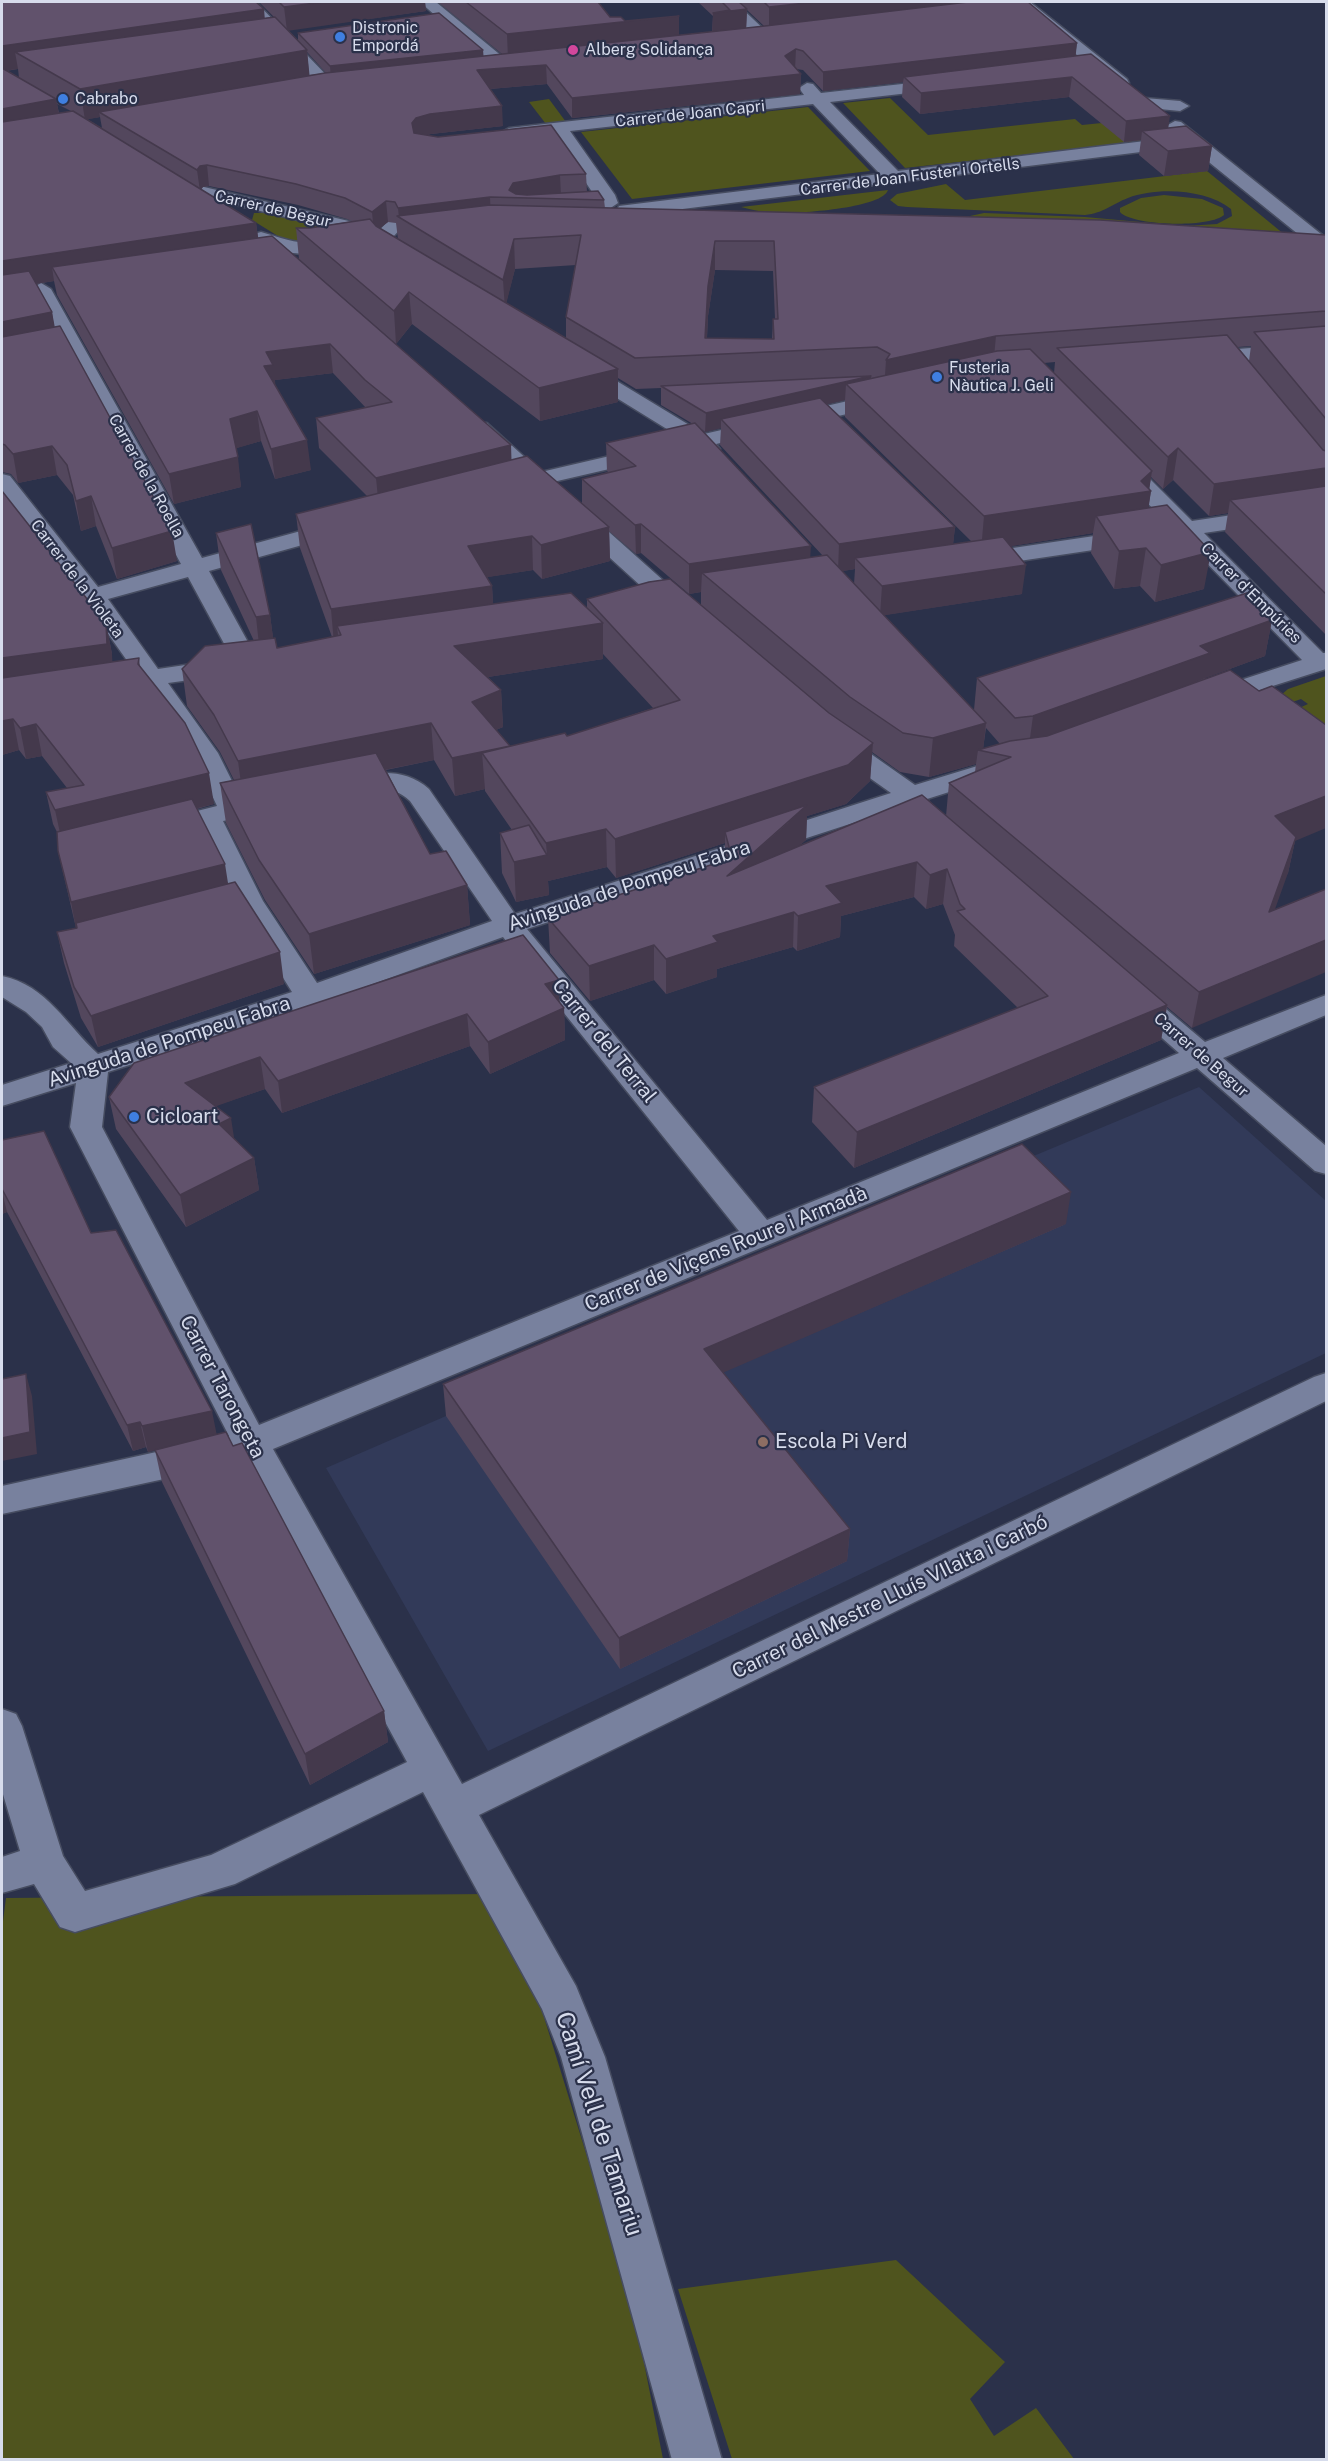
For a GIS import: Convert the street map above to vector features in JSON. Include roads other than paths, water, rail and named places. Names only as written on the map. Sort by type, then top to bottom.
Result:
[{"type":"street","points":[[248,2],[282,39],[334,84],[301,90]]},
{"type":"street","points":[[427,2],[509,65],[484,68]]},
{"type":"street","points":[[726,2],[770,37],[742,40]]},
{"type":"street","points":[[1004,9],[1023,4],[1326,246]]},
{"type":"street","points":[[421,20],[444,16]]},
{"type":"street","points":[[260,42],[306,36]]},
{"type":"street","points":[[1077,68],[1101,66]]},
{"type":"street","points":[[795,76],[895,179]]},
{"type":"street","name":"Carrer de Joan Capri","points":[[493,140],[960,83]]},
{"type":"street","points":[[1145,103],[1180,106]]},
{"type":"street","points":[[562,132],[622,219]]},
{"type":"street","name":"Carrer de Joan Fuster i Ortells","points":[[584,202],[622,219],[895,179],[1195,141]]},
{"type":"street","name":"Carrer de Begur","points":[[288,262],[242,225],[163,180],[346,226],[363,234],[366,238],[394,233]]},
{"type":"street","points":[[264,207],[238,212],[242,225],[281,247],[313,251]]},
{"type":"street","points":[[346,226],[394,233]]},
{"type":"street","points":[[256,258],[288,262],[313,251],[394,233]]},
{"type":"street","points":[[394,233],[382,246],[428,276]]},
{"type":"street","points":[[1306,255],[1326,255]]},
{"type":"street","name":"Carrer de la Roella","points":[[63,286],[31,291],[62,347],[251,661]]},
{"type":"street","points":[[1182,359],[1326,348]]},
{"type":"street","points":[[560,355],[700,440],[721,460]]},
{"type":"street","points":[[1229,356],[1244,374]]},
{"type":"street","points":[[499,488],[825,412],[905,389],[846,387]]},
{"type":"street","points":[[631,398],[667,396]]},
{"type":"street","points":[[825,412],[841,429]]},
{"type":"street","points":[[461,413],[702,628]]},
{"type":"street","name":"Carrer d'Empúries","points":[[1104,445],[1323,661]]},
{"type":"street","name":"Carrer de la Violeta","points":[[2,481],[93,596],[245,808],[196,820],[238,904],[310,996]]},
{"type":"street","points":[[960,556],[1326,508]]},
{"type":"street","points":[[93,596],[360,523]]},
{"type":"street","points":[[188,574],[251,661],[168,668],[151,665],[106,598],[188,574]]},
{"type":"street","points":[[652,608],[709,600]]},
{"type":"street","points":[[82,688],[251,661]]},
{"type":"street","points":[[1183,708],[1323,661]]},
{"type":"street","points":[[1250,685],[1279,706]]},
{"type":"street","points":[[819,728],[910,794],[925,817],[961,848]]},
{"type":"street","name":"Avinguda de Pompeu Fabra","points":[[2,1096],[310,996],[510,925],[910,794],[1005,760]]},
{"type":"street","name":"Carrer del Terral","points":[[326,791],[381,781],[409,783],[420,795],[510,925],[761,1235]]},
{"type":"street","name":"Carrer de Begur","points":[[1112,978],[1326,1163]]},
{"type":"street","points":[[2,985],[37,1005],[54,1022],[64,1040],[93,1066]]},
{"type":"street","name":"Carrer de Viçens Roure i Armadà","points":[[2,1500],[215,1455],[251,1443],[1326,1004]]},
{"type":"street","name":"Carrer Tarongeta","points":[[93,1066],[86,1127],[251,1443],[453,1808]]},
{"type":"street","name":"Carrer del Mestre Lluís VIlalta i Carbó","points":[[453,1808],[1326,1386]]},
{"type":"street","points":[[2,1726],[44,1862],[75,1913],[220,1871],[432,1769]]},
{"type":"street","name":"Camí Vell de Tamariu","points":[[453,1808],[560,2000],[583,2057],[698,2460]]},
{"type":"street","points":[[2,1875],[44,1862]]},
{"type":"place","name":"Distronic Empordá","points":[[340,37]]},
{"type":"place","name":"Alberg Solidança","points":[[573,50]]},
{"type":"place","name":"Cabrabo","points":[[63,99]]},
{"type":"place","name":"Fusteria Nàutica J. Geli","points":[[937,377]]},
{"type":"place","name":"Cicloart","points":[[134,1117]]},
{"type":"place","name":"Escola Pi Verd","points":[[763,1442]]}]
